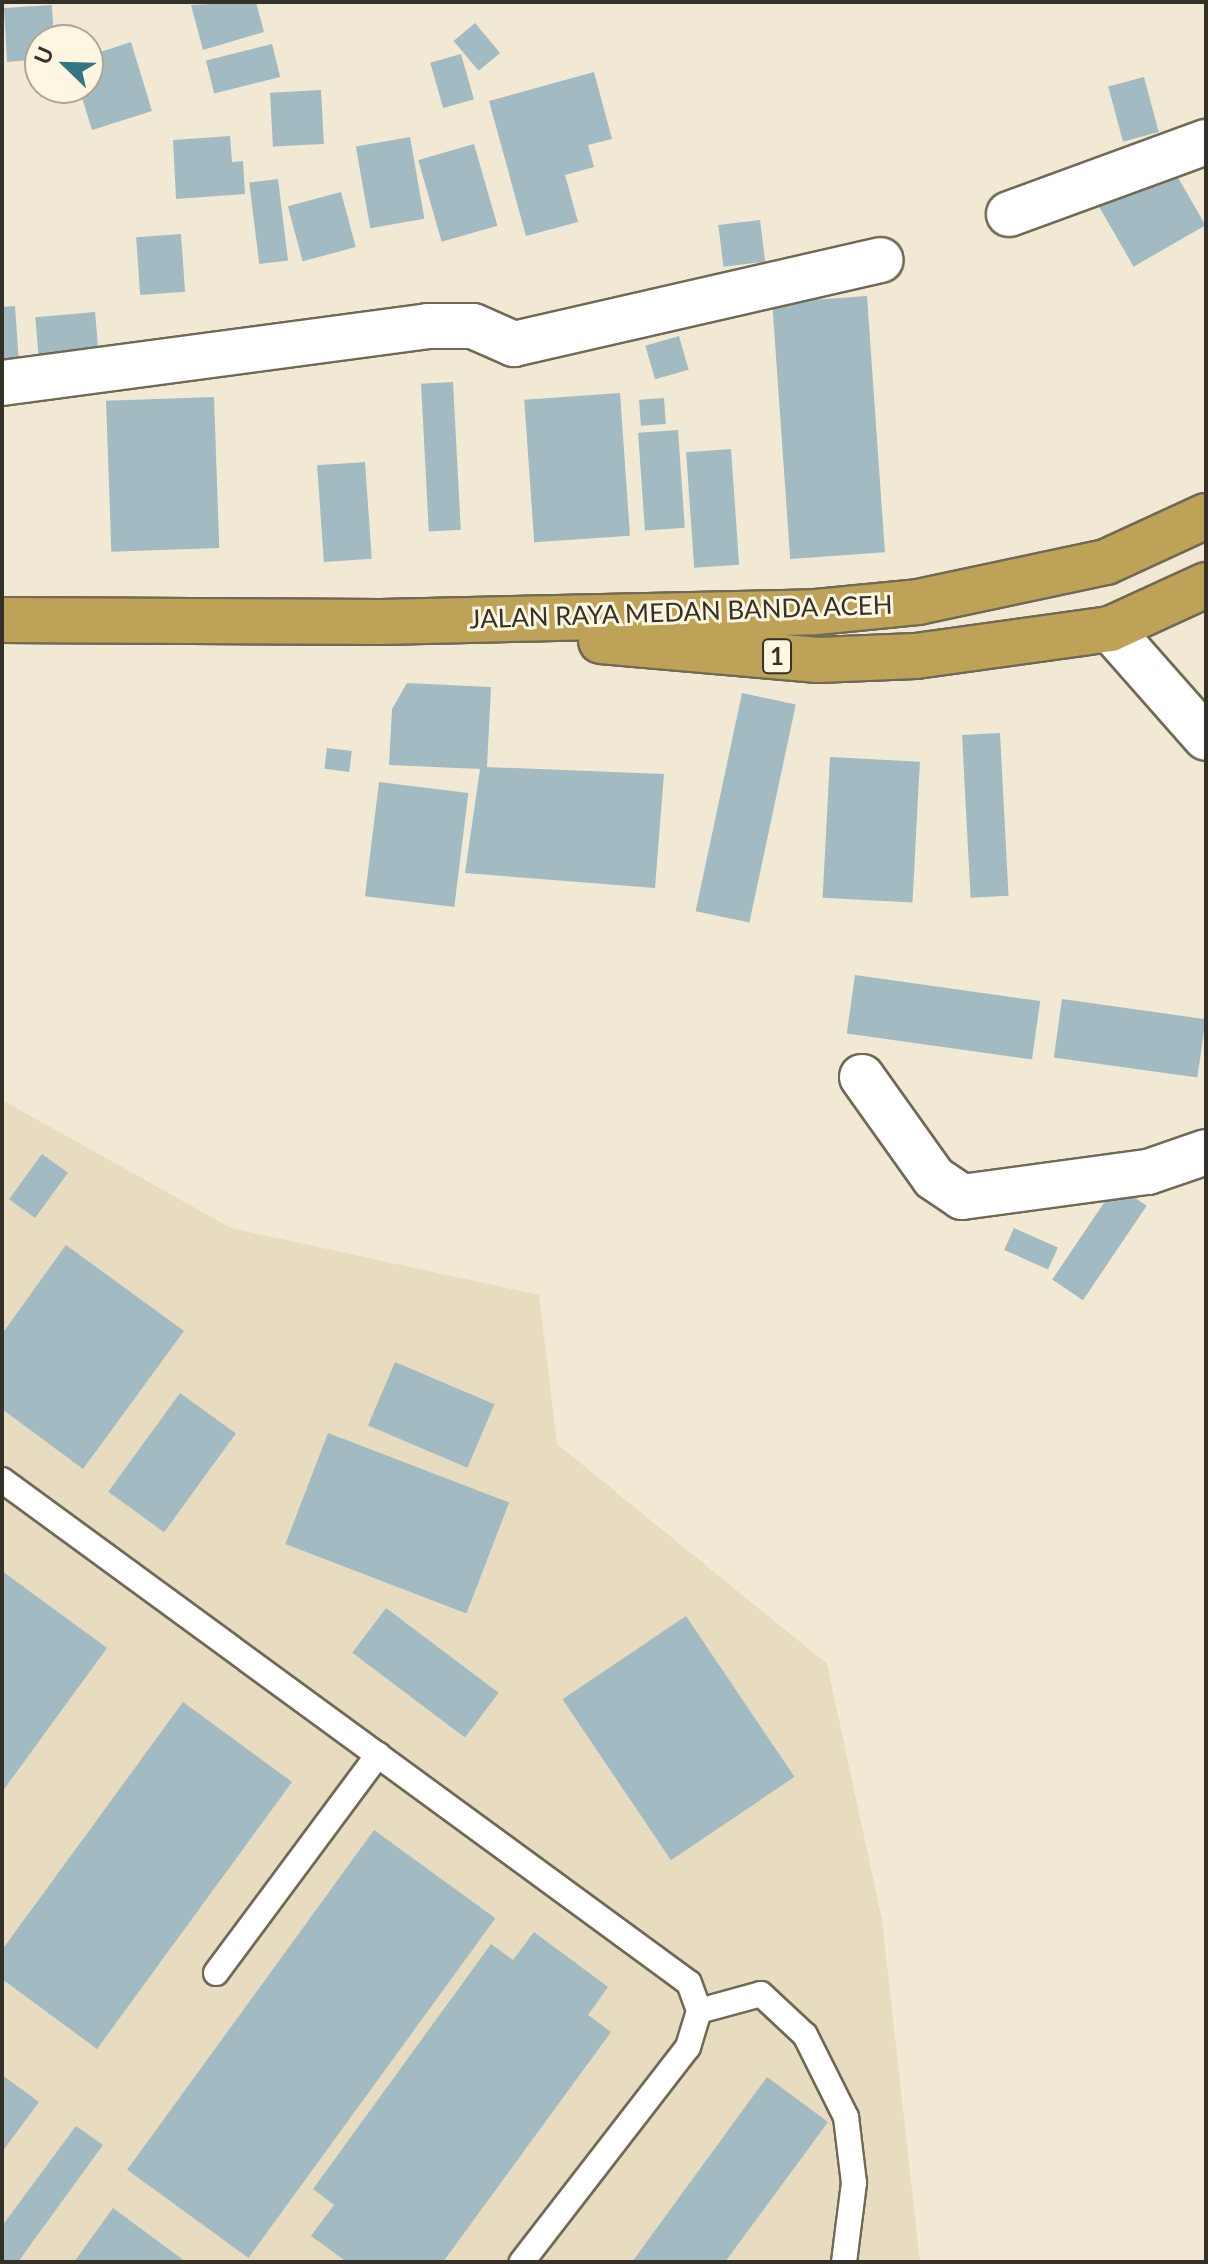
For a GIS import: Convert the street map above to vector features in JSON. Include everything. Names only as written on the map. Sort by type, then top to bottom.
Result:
[{"type":"highway","name":"JALAN RAYA MEDAN BANDA ACEH","points":[[2,620],[381,622],[816,612],[918,602],[1106,562],[1203,518]]},
{"type":"highway","name":"JALAN RAYA MEDAN BANDA ACEH","points":[[381,622],[818,660],[916,656],[1110,629],[1206,585]]},
{"type":"street","points":[[1009,214],[1206,142]]},
{"type":"street","points":[[2,383],[427,326],[473,326],[514,344],[880,260]]},
{"type":"street","points":[[1110,629],[1206,738]]},
{"type":"street","points":[[862,1077],[934,1178],[962,1197],[1148,1172],[1206,1152]]},
{"type":"lane","points":[[2,1480],[689,1983],[699,2011],[688,2047],[522,2262]]},
{"type":"lane","points":[[216,1973],[378,1755]]},
{"type":"lane","points":[[699,2011],[761,1994],[805,2035],[846,2117],[854,2183],[844,2262]]},
{"type":"shaded area","points":[[2,1100],[231,1228],[539,1295],[557,1444],[827,1664],[882,1920],[920,2262],[2,2262]]},
{"type":"building","points":[[256,2],[264,32],[203,50],[191,5]]},
{"type":"building","points":[[52,5],[53,24],[24,24],[24,60],[7,62],[4,8]]},
{"type":"building","points":[[475,23],[500,53],[479,71],[454,41]]},
{"type":"building","points":[[131,42],[152,111],[92,130],[84,104],[104,104],[104,51]]},
{"type":"building","points":[[272,44],[280,77],[214,93],[206,60]]},
{"type":"building","points":[[461,54],[474,99],[443,108],[430,63]]},
{"type":"building","points":[[594,72],[612,139],[588,145],[594,167],[565,175],[578,222],[526,236],[489,101]]},
{"type":"building","points":[[1144,77],[1159,132],[1123,142],[1108,87]]},
{"type":"building","points":[[321,90],[324,144],[273,147],[270,93]]},
{"type":"building","points":[[230,136],[232,162],[243,161],[245,194],[176,199],[173,140]]},
{"type":"building","points":[[410,137],[424,219],[370,228],[356,147]]},
{"type":"building","points":[[474,144],[497,226],[442,242],[418,160]]},
{"type":"building","points":[[1165,155],[1206,225],[1134,267],[1093,196]]},
{"type":"building","points":[[278,179],[288,260],[259,264],[249,183]]},
{"type":"building","points":[[341,192],[356,247],[303,261],[288,206]]},
{"type":"building","points":[[760,220],[765,262],[723,267],[718,225]]},
{"type":"building","points":[[181,234],[185,292],[140,295],[136,237]]},
{"type":"building","points":[[867,296],[885,552],[790,559],[772,303]]},
{"type":"building","points":[[15,306],[20,379],[2,380],[2,307]]},
{"type":"building","points":[[95,312],[99,362],[40,367],[35,317]]},
{"type":"building","points":[[679,336],[689,370],[655,379],[645,346]]},
{"type":"building","points":[[453,382],[461,530],[429,531],[421,384]]},
{"type":"building","points":[[620,393],[630,536],[534,542],[524,400]]},
{"type":"building","points":[[214,397],[219,548],[111,552],[106,401]]},
{"type":"building","points":[[664,398],[666,424],[641,426],[639,400]]},
{"type":"building","points":[[678,430],[685,528],[645,531],[638,433]]},
{"type":"building","points":[[731,449],[739,565],[694,568],[686,452]]},
{"type":"building","points":[[365,462],[372,559],[324,562],[317,465]]},
{"type":"building","points":[[407,683],[491,687],[487,767],[664,774],[655,888],[465,873],[480,769],[389,765],[392,709]]},
{"type":"building","points":[[742,693],[796,704],[749,923],[696,911]]},
{"type":"building","points":[[1000,733],[1009,896],[971,898],[962,735]]},
{"type":"building","points":[[327,748],[352,751],[349,772],[324,769]]},
{"type":"building","points":[[830,757],[920,762],[912,903],[823,898]]},
{"type":"building","points":[[379,782],[468,793],[454,907],[365,896]]},
{"type":"building","points":[[855,975],[1040,1001],[1032,1059],[847,1033]]},
{"type":"building","points":[[1062,999],[1206,1019],[1197,1078],[1054,1057]]},
{"type":"building","points":[[42,1154],[68,1173],[35,1218],[9,1199]]},
{"type":"building","points":[[1116,1185],[1147,1206],[1083,1300],[1052,1280]]},
{"type":"building","points":[[1014,1228],[1058,1248],[1048,1269],[1004,1250]]},
{"type":"building","points":[[66,1245],[184,1331],[83,1469],[2,1409],[2,1334]]},
{"type":"building","points":[[395,1362],[494,1404],[467,1468],[368,1426]]},
{"type":"building","points":[[180,1393],[236,1434],[164,1532],[108,1492]]},
{"type":"building","points":[[328,1433],[509,1503],[466,1614],[285,1544]]},
{"type":"building","points":[[2,1571],[107,1648],[2,1792]]},
{"type":"building","points":[[386,1608],[499,1693],[465,1738],[352,1653]]},
{"type":"building","points":[[686,1616],[794,1777],[671,1860],[562,1699]]},
{"type":"building","points":[[183,1702],[292,1782],[97,2049],[2,1979],[2,1950]]},
{"type":"building","points":[[374,1830],[495,1918],[248,2258],[127,2170]]},
{"type":"building","points":[[534,1932],[608,1987],[588,2015],[611,2032],[443,2262],[347,2262],[311,2236],[334,2205],[313,2189],[491,1944],[513,1960]]},
{"type":"building","points":[[2,2075],[39,2102],[2,2152]]},
{"type":"building","points":[[767,2077],[828,2122],[725,2262],[632,2262]]},
{"type":"building","points":[[76,2126],[103,2145],[18,2262],[2,2262],[2,2226]]},
{"type":"building","points":[[113,2208],[186,2262],[74,2262]]}]
